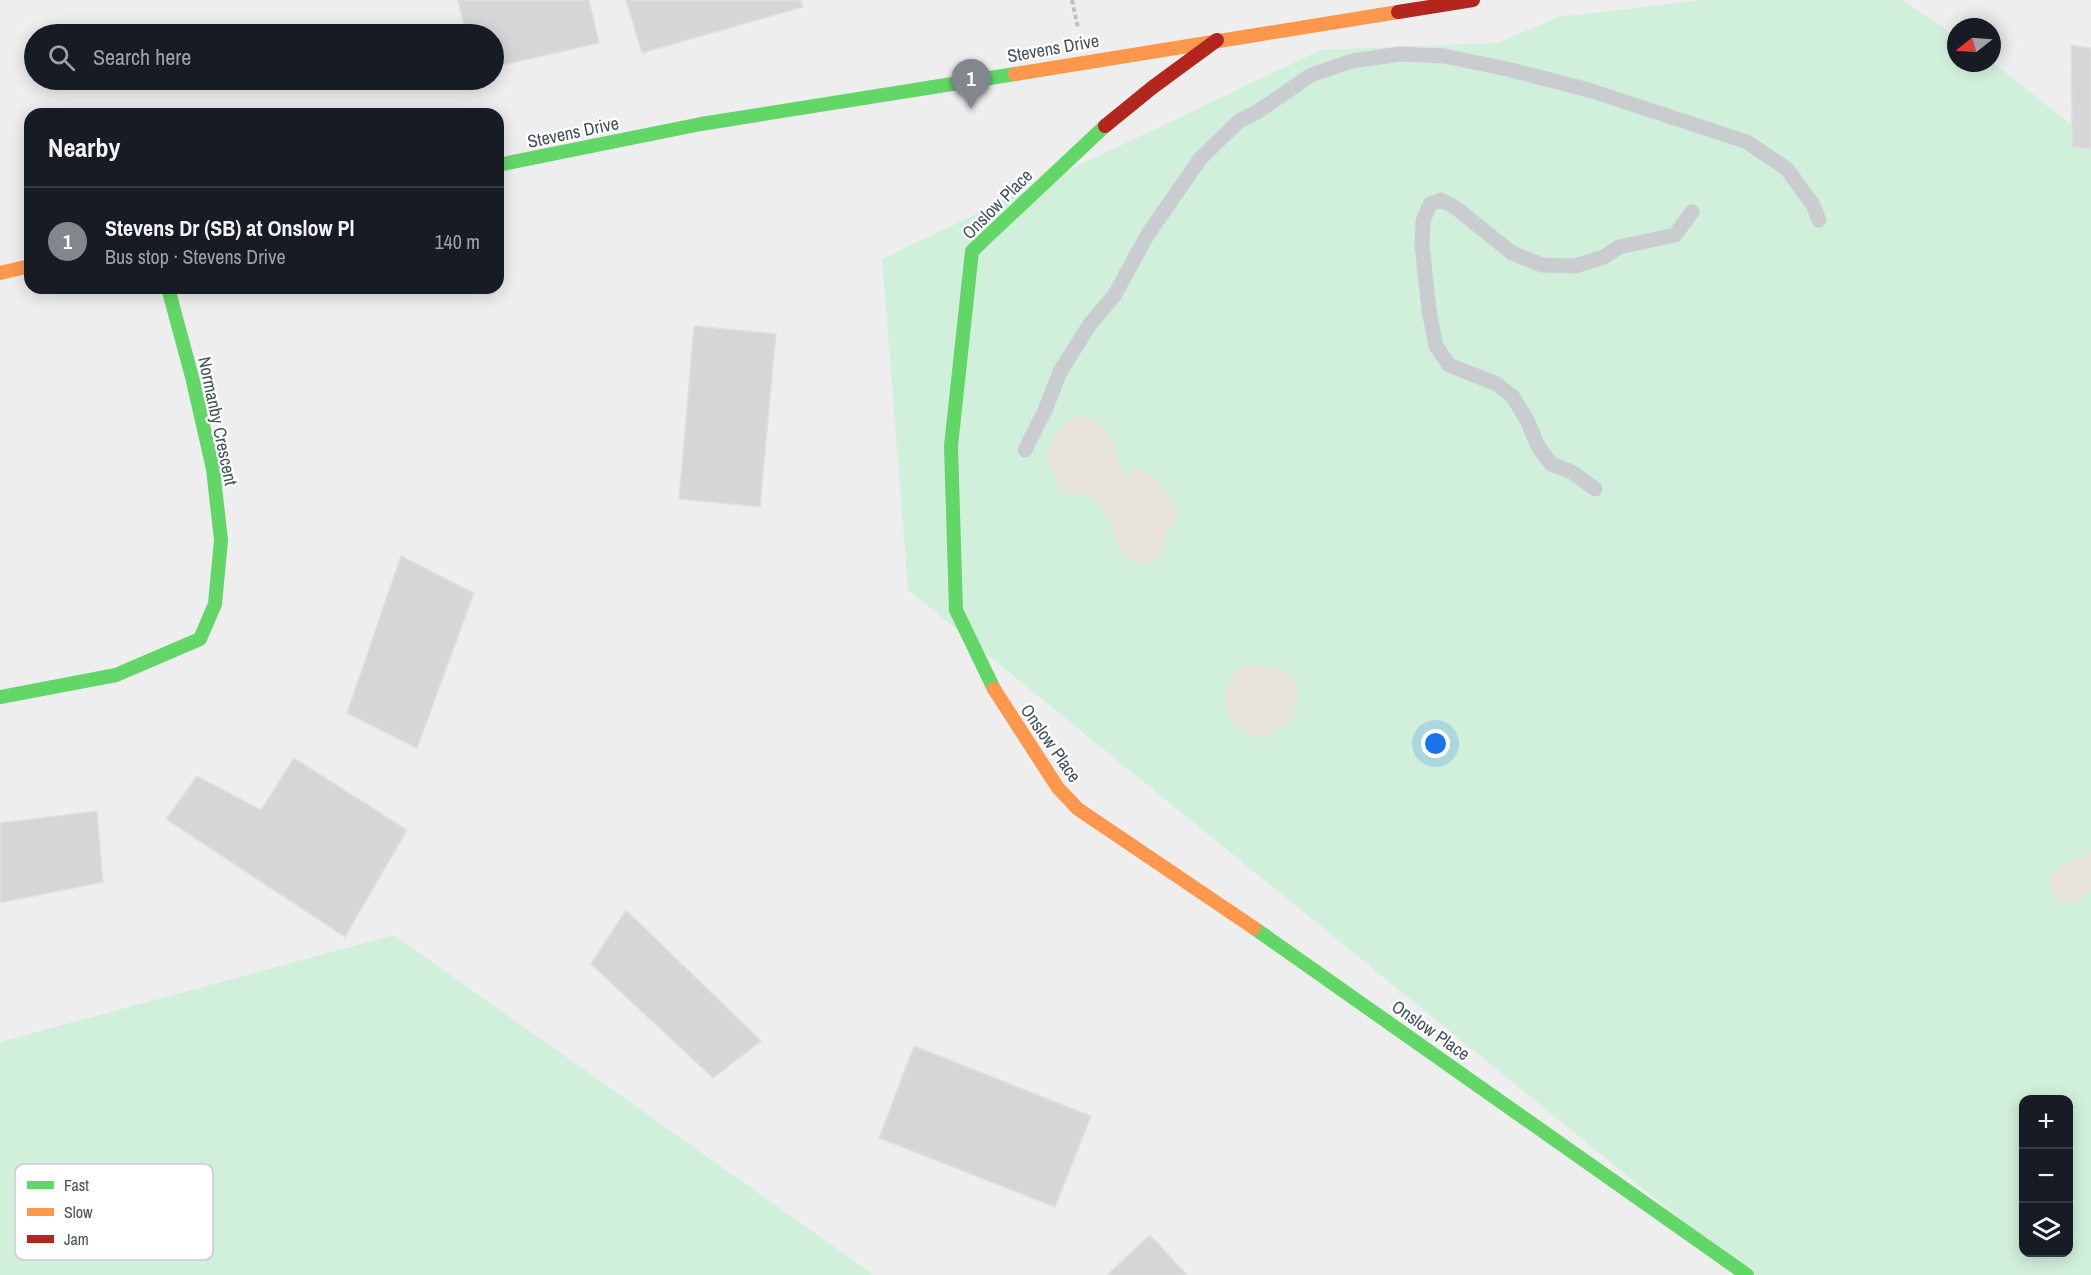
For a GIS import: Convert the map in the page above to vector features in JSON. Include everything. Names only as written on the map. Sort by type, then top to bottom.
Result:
[{"type":"street","name":"Stevens Drive","points":[[504,164],[701,123],[1473,0]]},
{"type":"street","name":"Onslow Place","points":[[1217,40],[1153,87],[1088,141],[972,251],[951,446],[956,610],[998,697],[1058,788],[1078,809],[1310,967],[1747,1275]]},
{"type":"street","points":[[0,273],[24,267]]},
{"type":"street","name":"Normanby Crescent","points":[[0,697],[116,675],[200,639],[215,604],[220,540],[213,469],[170,294]]},
{"type":"lane","points":[[1025,450],[1053,393],[1061,370],[1090,324],[1114,296],[1148,234],[1200,159],[1239,121],[1257,112],[1311,75],[1352,61],[1400,54],[1421,55],[1507,69],[1589,90],[1747,142],[1787,170],[1813,205],[1819,220]]},
{"type":"lane","points":[[1595,489],[1572,472],[1551,464],[1538,446],[1527,420],[1513,397],[1497,384],[1449,365],[1436,346],[1425,274],[1423,221],[1430,204],[1441,200],[1456,208],[1512,253],[1542,264],[1575,266],[1604,257],[1619,247],[1675,235],[1692,212]]},
{"type":"green space","points":[[1702,0],[1902,0],[1947,30],[1947,72],[2001,72],[2001,69],[2091,140],[2091,1275],[1749,1275],[908,590],[882,259],[1321,50],[1498,43],[1558,17]]},
{"type":"green space","points":[[394,935],[874,1275],[0,1275],[0,1042]]},
{"type":"sand","points":[[1081,416],[1098,422],[1104,428],[1114,445],[1122,472],[1126,475],[1133,474],[1136,469],[1140,468],[1159,482],[1172,501],[1178,516],[1167,532],[1162,551],[1153,562],[1141,564],[1129,560],[1119,550],[1108,518],[1099,504],[1084,495],[1061,491],[1046,460],[1047,454],[1054,437],[1066,421]]},
{"type":"sand","points":[[1247,665],[1265,666],[1283,671],[1295,681],[1297,689],[1296,708],[1291,719],[1265,737],[1241,731],[1230,718],[1227,709],[1226,692],[1229,683],[1239,669]]},
{"type":"sand","points":[[2091,849],[2091,889],[2073,903],[2062,903],[2054,897],[2050,887],[2052,871],[2087,854]]},
{"type":"building","points":[[458,0],[589,0],[599,43],[504,65],[504,24],[464,24]]},
{"type":"building","points":[[626,0],[801,0],[803,7],[642,53]]},
{"type":"building","points":[[2071,45],[2091,48],[2091,149],[2072,147]]},
{"type":"building","points":[[694,326],[776,334],[760,507],[679,499]]},
{"type":"building","points":[[401,556],[474,593],[417,748],[347,713]]},
{"type":"building","points":[[294,758],[407,830],[345,937],[166,819],[197,776],[261,810]]},
{"type":"building","points":[[97,811],[103,882],[0,903],[0,823]]},
{"type":"building","points":[[626,910],[761,1041],[713,1078],[591,964]]},
{"type":"building","points":[[914,1046],[1091,1116],[1055,1207],[879,1138]]},
{"type":"building","points":[[1150,1235],[1187,1275],[1107,1275]]},
{"type":"traffic: fast","points":[[504,164],[701,124],[1015,74]]},
{"type":"traffic: fast","points":[[994,689],[956,610],[951,446],[972,251],[1105,126]]},
{"type":"traffic: fast","points":[[0,697],[116,675],[200,639],[215,604],[221,540],[213,469],[170,294]]},
{"type":"traffic: fast","points":[[1254,928],[1747,1275]]},
{"type":"traffic: slow","points":[[1015,74],[1398,12]]},
{"type":"traffic: slow","points":[[0,273],[24,267]]},
{"type":"traffic: slow","points":[[994,689],[1058,788],[1078,809],[1254,928]]},
{"type":"traffic: jam","points":[[1398,12],[1473,0]]},
{"type":"traffic: jam","points":[[1105,126],[1217,40]]},
{"type":"place","name":"Stevens Dr (SB) at Onslow Pl","points":[[971,109]]}]
